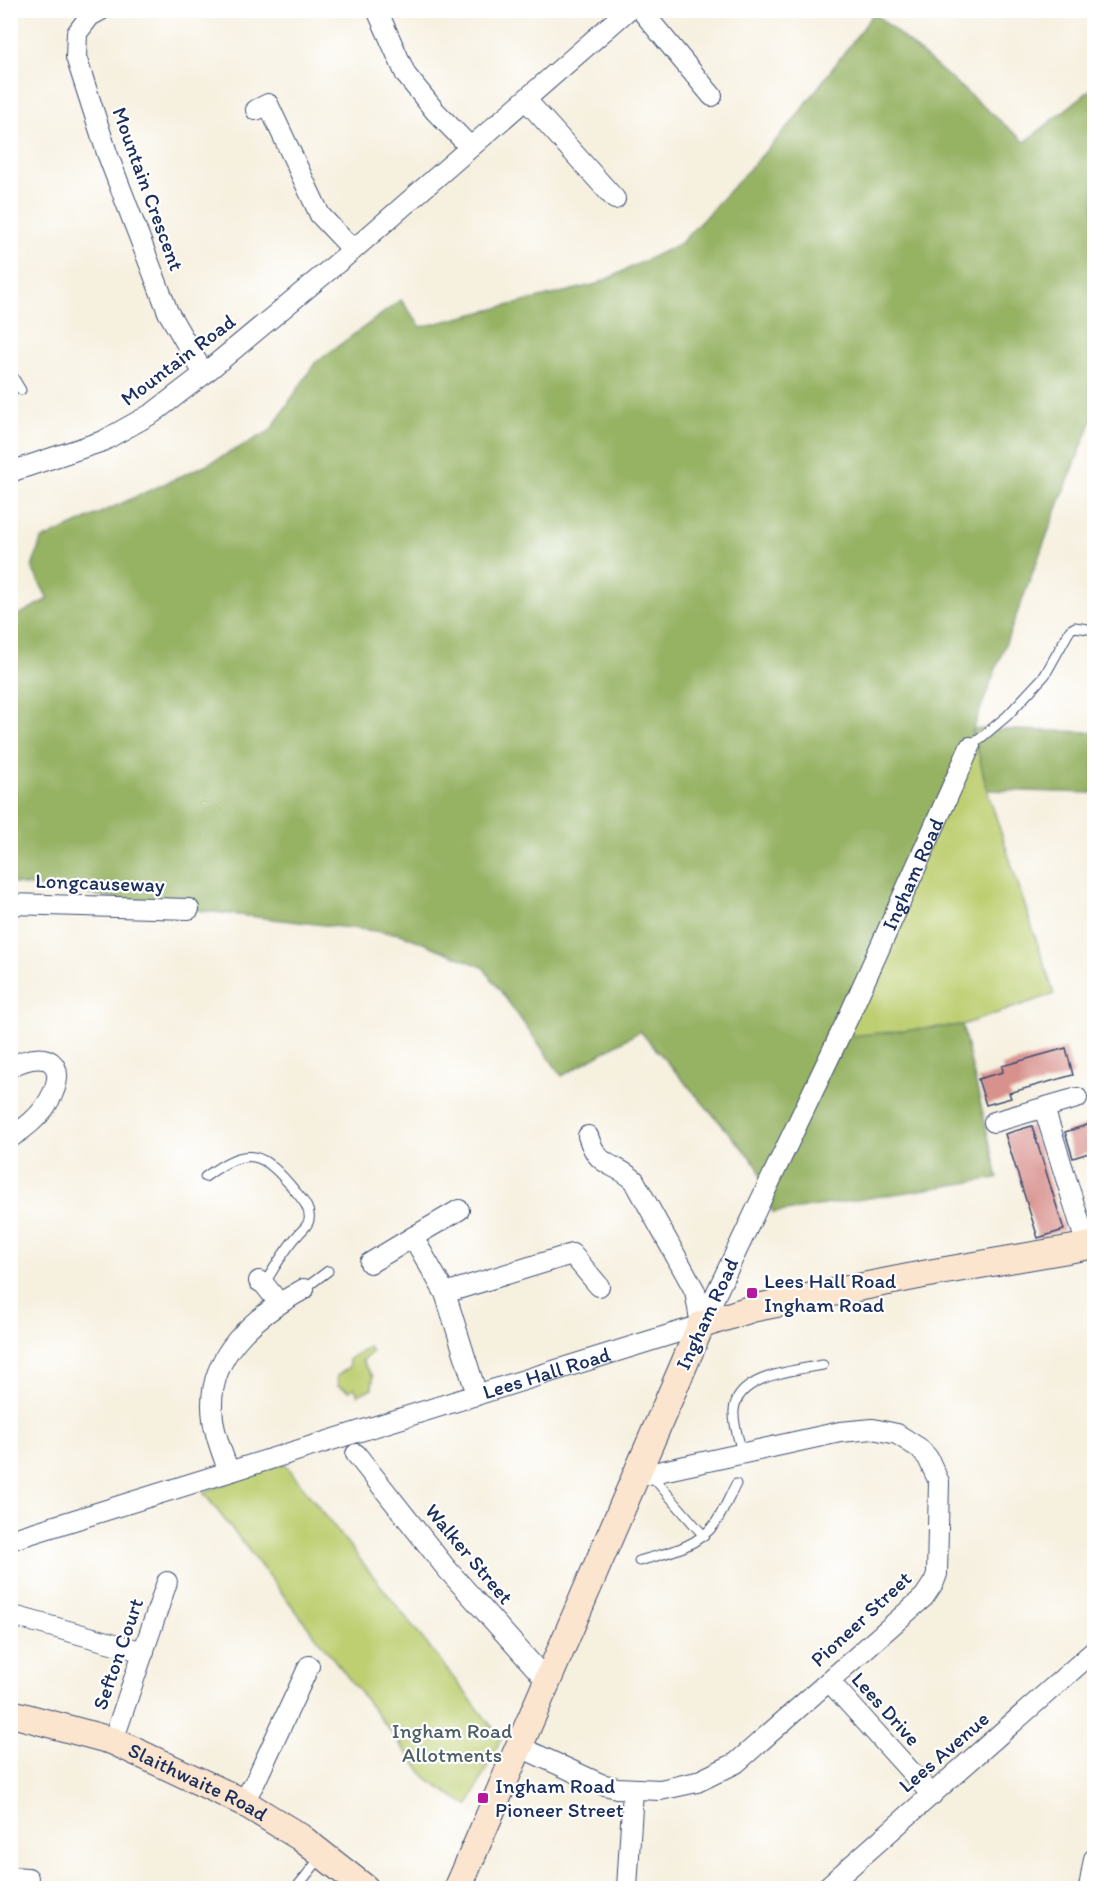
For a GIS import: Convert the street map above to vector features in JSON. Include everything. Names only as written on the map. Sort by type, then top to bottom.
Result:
[{"type":"street","points":[[377,10],[406,75],[435,111],[470,147]]},
{"type":"street","name":"Mountain Road","points":[[10,472],[103,441],[153,413],[204,374],[354,250],[628,10]]},
{"type":"street","points":[[641,10],[712,96]]},
{"type":"street","name":"Mountain Crescent","points":[[93,12],[76,33],[76,57],[107,153],[168,312],[204,374]]},
{"type":"street","points":[[527,100],[615,199]]},
{"type":"street","points":[[256,110],[268,104],[320,215],[354,250]]},
{"type":"street","name":"Ingham Road","points":[[458,1888],[548,1682],[643,1476],[701,1325],[849,1016],[970,747]]},
{"type":"street","name":"Longcauseway","points":[[10,904],[189,909]]},
{"type":"street","points":[[10,1067],[32,1057],[43,1058],[54,1064],[58,1071],[56,1084],[46,1105],[32,1123],[10,1138]]},
{"type":"street","points":[[994,1122],[1077,1098]]},
{"type":"street","points":[[1044,1108],[1091,1245]]},
{"type":"street","points":[[588,1136],[601,1160],[626,1172],[634,1180],[695,1291],[701,1325]]},
{"type":"street","points":[[370,1263],[459,1210]]},
{"type":"street","points":[[413,1237],[446,1293],[477,1395]]},
{"type":"street","name":"Lees Hall Road","points":[[10,1540],[754,1308],[931,1273],[1091,1245]]},
{"type":"street","points":[[446,1293],[572,1254],[599,1286]]},
{"type":"street","points":[[262,1282],[279,1303]]},
{"type":"street","points":[[229,1472],[213,1419],[212,1398],[220,1365],[233,1342],[242,1333],[279,1303],[304,1289]]},
{"type":"street","name":"Pioneer Street","points":[[520,1747],[601,1784],[633,1790],[679,1787],[715,1774],[736,1762],[924,1597],[937,1574],[939,1482],[928,1458],[908,1440],[897,1434],[873,1429],[840,1431],[643,1476]]},
{"type":"street","name":"Walker Street","points":[[356,1454],[446,1568],[548,1682]]},
{"type":"street","name":"Sefton Court","points":[[113,1740],[167,1582]]},
{"type":"street","points":[[10,1615],[144,1652]]},
{"type":"street","name":"Lees Avenue","points":[[826,1888],[1095,1651]]},
{"type":"street","points":[[243,1802],[255,1782],[309,1666]]},
{"type":"street","name":"Lees Drive","points":[[829,1681],[932,1795]]},
{"type":"street","name":"Slaithwaite Road","points":[[10,1713],[113,1740],[243,1802],[300,1837],[365,1888]]},
{"type":"street","points":[[627,1888],[633,1790]]},
{"type":"street","points":[[1089,1888],[1095,1859]]},
{"type":"lane","points":[[10,372],[21,390]]},
{"type":"lane","points":[[970,747],[1007,716],[1045,675],[1070,630],[1075,627],[1095,630]]},
{"type":"lane","points":[[205,1177],[225,1162],[256,1157],[269,1162],[307,1207],[310,1217],[308,1224],[262,1282]]},
{"type":"lane","points":[[304,1289],[328,1271]]},
{"type":"lane","points":[[742,1452],[734,1410],[738,1398],[752,1383],[772,1375],[823,1365]]},
{"type":"lane","points":[[643,1476],[704,1536]]},
{"type":"lane","points":[[639,1562],[687,1546],[704,1536],[715,1523],[736,1484]]},
{"type":"lane","points":[[296,1888],[322,1855]]},
{"type":"green space","points":[[874,13],[1025,142],[1094,87],[1094,415],[973,729],[1094,732],[1094,793],[987,790],[973,730],[839,1037],[962,1025],[998,1178],[773,1213],[757,1165],[640,1031],[562,1076],[483,967],[401,934],[189,909],[11,883],[11,619],[48,599],[32,568],[41,540],[212,462],[270,431],[315,363],[401,300],[421,327],[597,284],[681,243],[790,125]]},
{"type":"green space","points":[[973,729],[987,790],[1054,994],[962,1025],[839,1038]]},
{"type":"green space","points":[[369,1346],[372,1352],[362,1361],[373,1376],[372,1388],[358,1395],[354,1387],[350,1391],[338,1386],[337,1376],[349,1367],[349,1359]]},
{"type":"green space","name":"Ingham Road Allotments","points":[[284,1463],[501,1738],[468,1806],[429,1781],[203,1492]]},
{"type":"building","points":[[1066,1048],[1073,1075],[1009,1093],[1011,1098],[986,1105],[978,1079],[1003,1072],[1002,1066]]},
{"type":"building","points":[[1090,1124],[1095,1138],[1095,1151],[1073,1158],[1065,1132]]},
{"type":"building","points":[[1032,1126],[1064,1230],[1038,1238],[1005,1134]]},
{"type":"place","name":"Lees Hall Road Ingham Road","points":[[752,1293]]},
{"type":"place","name":"Ingham Road Pioneer Street","points":[[483,1798]]}]
